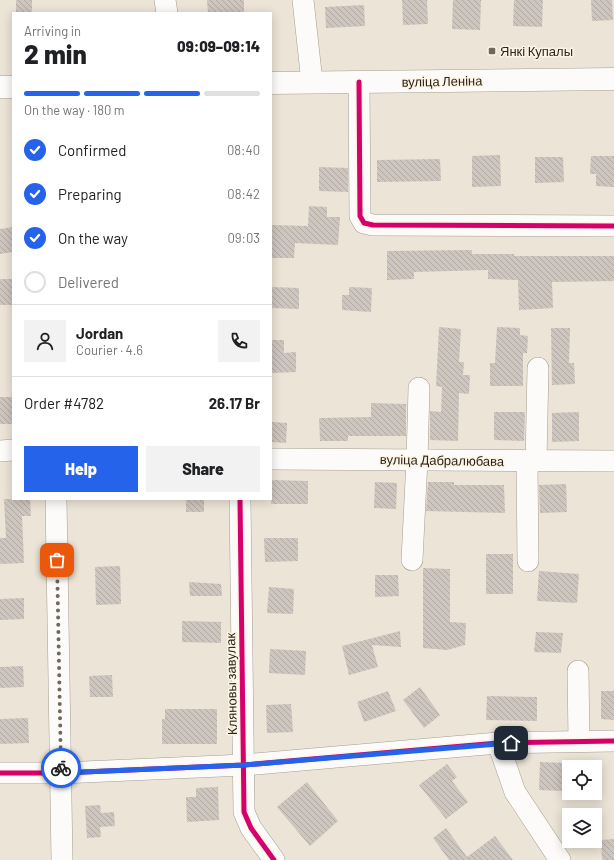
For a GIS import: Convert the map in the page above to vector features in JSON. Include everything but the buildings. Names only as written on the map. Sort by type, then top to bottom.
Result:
[{"type":"main road","name":"вуліца Леніна","points":[[272,83],[614,79]]},
{"type":"main road","points":[[0,87],[12,87]]},
{"type":"street","points":[[165,0],[167,12]]},
{"type":"street","points":[[303,0],[312,82]]},
{"type":"street","points":[[359,82],[360,216],[364,223],[373,225],[614,226]]},
{"type":"street","points":[[528,561],[538,368]]},
{"type":"street","points":[[412,560],[419,388]]},
{"type":"street","points":[[0,450],[12,450]]},
{"type":"street","name":"вуліца Дабралюбава","points":[[272,459],[614,461]]},
{"type":"street","points":[[56,500],[62,860]]},
{"type":"street","name":"Кляновы завулак","points":[[240,500],[244,812],[251,828],[274,860]]},
{"type":"street","points":[[578,671],[579,741]]},
{"type":"street","points":[[0,773],[61,773],[244,765],[498,743],[614,741]]},
{"type":"street","points":[[498,743],[515,792],[560,860]]},
{"type":"cycle path","points":[[359,82],[360,216],[364,223],[373,225],[614,226]]},
{"type":"cycle path","points":[[240,500],[244,812],[251,828],[274,860]]},
{"type":"cycle path","points":[[0,773],[61,773],[244,765],[498,743],[614,741]]},
{"type":"way so far","points":[[57,560],[61,768]]},
{"type":"place","name":"Янкі Купалы","points":[[492,51]]},
{"type":"route","points":[[61,768],[61,773],[244,765],[511,743]]}]
